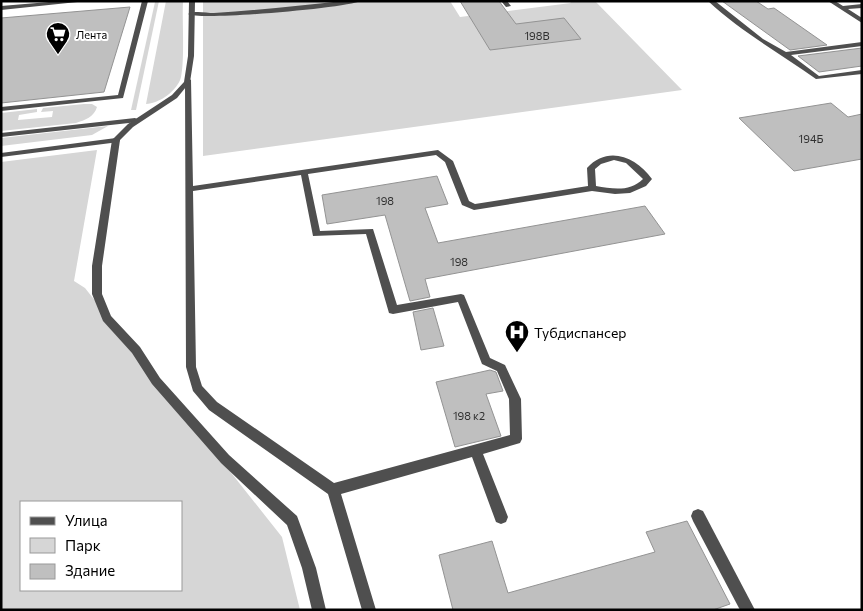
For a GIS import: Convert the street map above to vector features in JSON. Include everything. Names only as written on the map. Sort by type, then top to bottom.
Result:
[{"type":"street","points":[[1,8],[84,1]]},
{"type":"street","points":[[1,109],[121,97],[145,1]]},
{"type":"street","points":[[192,1],[188,80],[191,367],[197,388],[213,406],[333,490],[369,610]]},
{"type":"street","points":[[191,14],[283,10],[358,1]]},
{"type":"street","points":[[710,1],[761,40],[785,54],[818,78],[862,72]]},
{"type":"street","points":[[831,1],[862,21]]},
{"type":"street","points":[[842,8],[862,6]]},
{"type":"street","points":[[785,54],[862,44]]},
{"type":"street","points":[[188,80],[182,92],[169,102],[135,120],[116,140],[96,266],[97,294],[106,318],[136,350],[156,381],[225,460],[292,521],[309,568],[319,610]]},
{"type":"street","points":[[1,135],[135,120]]},
{"type":"street","points":[[1,155],[116,140]]},
{"type":"street","points":[[190,189],[438,152],[449,160],[466,203],[474,206],[592,188],[609,192],[630,191],[641,188],[648,179],[640,169],[626,160],[612,157],[600,159],[591,168],[592,188]]},
{"type":"street","points":[[304,172],[316,234],[370,231],[393,310],[461,298],[486,361],[501,368],[515,399],[516,439],[333,490]]},
{"type":"street","points":[[476,450],[501,517]]},
{"type":"street","points":[[698,516],[748,610]]},
{"type":"green space","points":[[159,1],[136,110],[131,110],[155,2]]},
{"type":"green space","points":[[166,1],[183,1],[181,77],[176,87],[162,99],[146,104]]},
{"type":"green space","points":[[203,1],[450,1],[460,17],[571,3],[569,1],[595,1],[682,90],[203,156]]},
{"type":"green space","points":[[92,104],[97,107],[96,110],[91,116],[76,123],[1,131],[1,113],[37,109],[37,112],[19,115],[18,120],[52,117],[53,111],[41,112],[43,108]]},
{"type":"green space","points":[[108,126],[92,135],[1,146],[1,138]]},
{"type":"green space","points":[[97,150],[74,281],[85,288],[282,537],[300,610],[1,610],[1,162]]},
{"type":"building","points":[[460,1],[499,1],[516,24],[564,18],[581,39],[490,50]]},
{"type":"building","points":[[722,1],[756,1],[768,9],[774,8],[827,45],[790,50]]},
{"type":"building","name":"Лента","points":[[130,7],[104,92],[1,103],[1,18]]},
{"type":"building","points":[[862,48],[862,66],[819,72],[798,56]]},
{"type":"building","points":[[831,103],[848,117],[862,114],[862,159],[794,171],[739,118]]},
{"type":"building","points":[[437,176],[448,204],[425,208],[438,243],[645,206],[665,234],[425,279],[430,297],[410,301],[385,215],[327,224],[322,195]]},
{"type":"building","points":[[433,308],[444,346],[421,350],[413,312]]},
{"type":"building","points":[[490,370],[496,372],[503,391],[486,394],[501,436],[455,447],[436,382]]},
{"type":"building","points":[[687,521],[730,604],[713,610],[453,610],[439,555],[492,541],[508,593],[655,552],[646,532]]},
{"type":"place","name":"Лента","points":[[58,55]]},
{"type":"place","name":"Тубдиспансер","points":[[517,353]]}]
